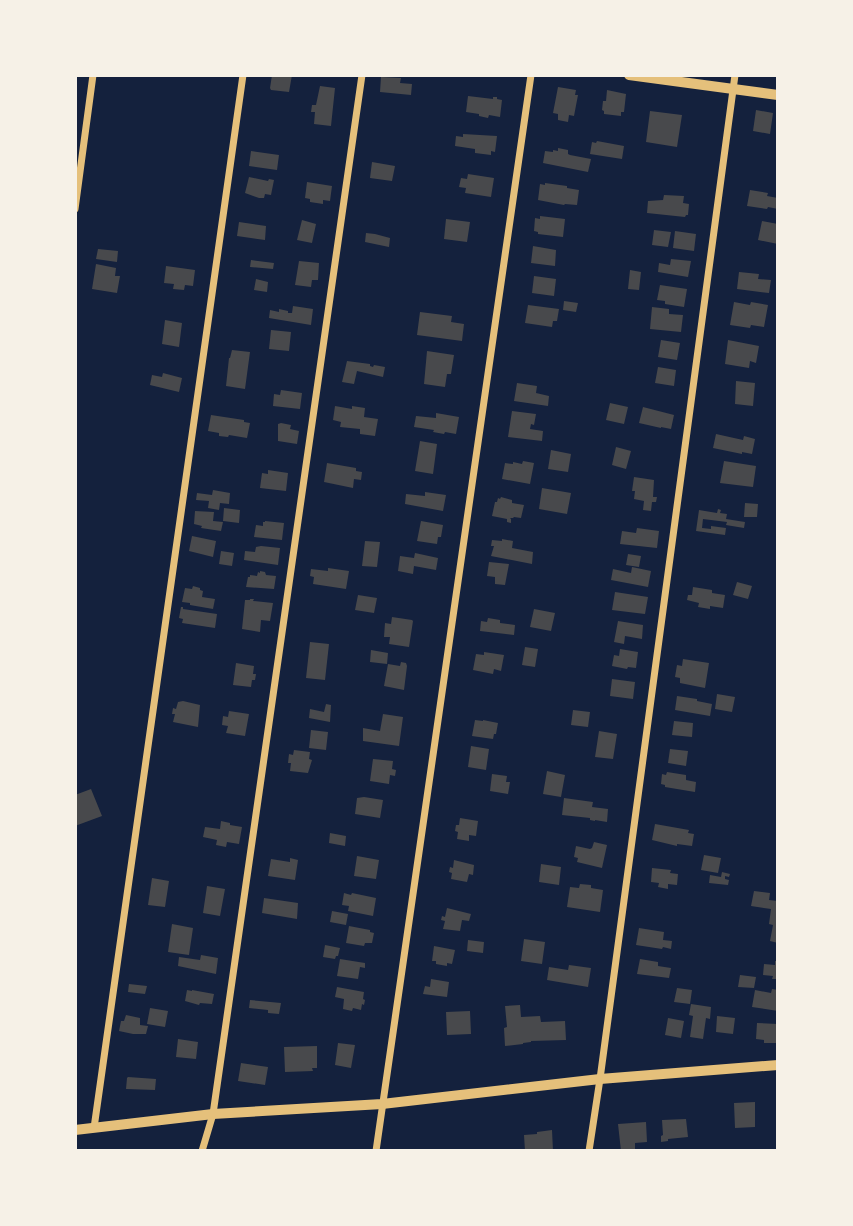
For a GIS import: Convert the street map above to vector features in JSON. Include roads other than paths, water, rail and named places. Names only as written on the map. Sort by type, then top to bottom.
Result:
[{"type":"street","points":[[75,209],[93,75]]},
{"type":"street","points":[[94,1128],[243,75]]},
{"type":"street","points":[[202,1151],[213,1114],[362,75]]},
{"type":"street","points":[[376,1151],[531,75]]},
{"type":"street","points":[[629,75],[778,95]]},
{"type":"street","points":[[589,1151],[735,75]]},
{"type":"street","points":[[75,1130],[213,1114],[383,1104],[600,1079],[778,1065]]}]
